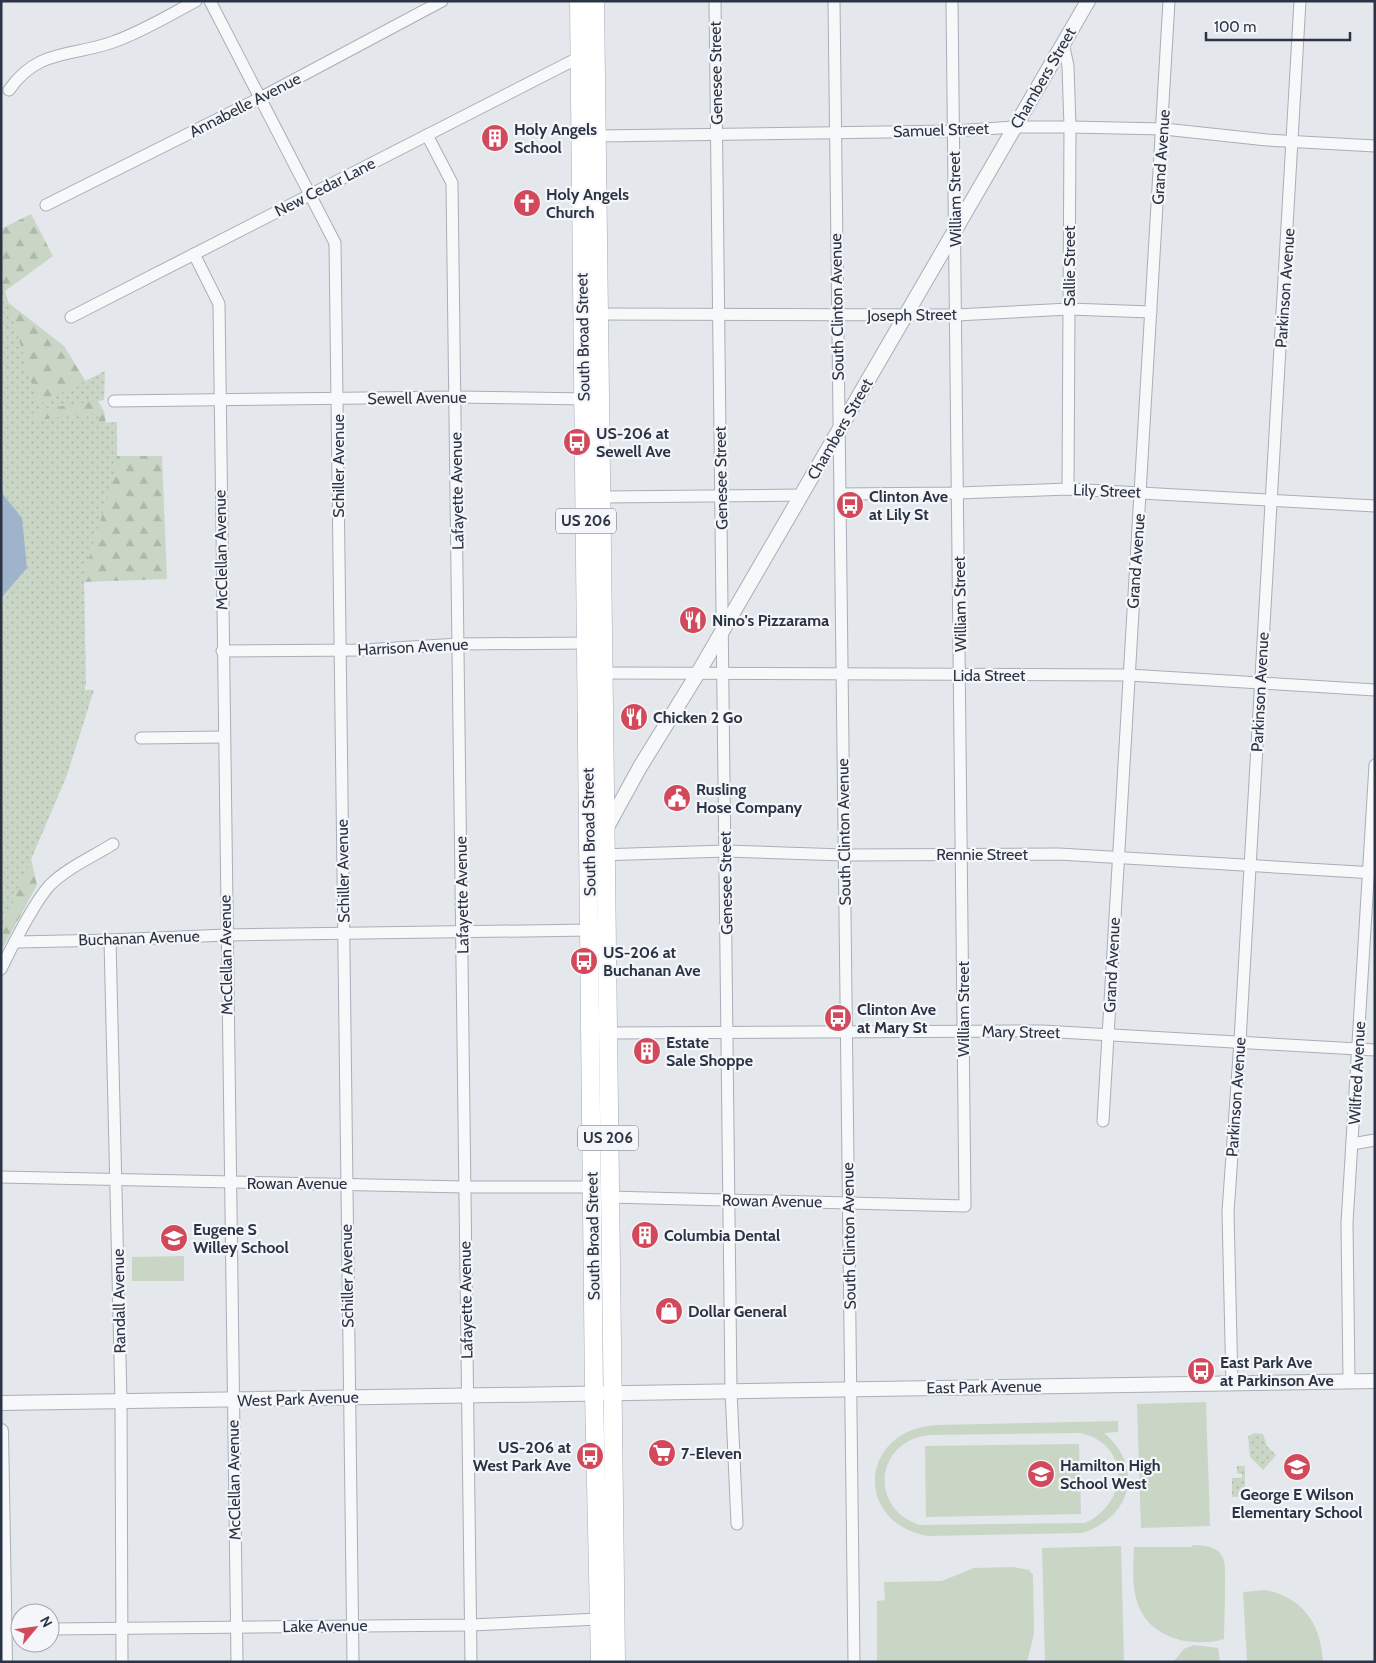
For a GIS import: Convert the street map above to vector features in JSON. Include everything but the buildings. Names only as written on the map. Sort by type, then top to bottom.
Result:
[{"type":"main road","name":"South Broad Street","points":[[579,1],[591,314],[597,884],[607,1033],[616,1662]]},
{"type":"main road","name":"South Broad Street","points":[[591,314],[597,136],[595,1]]},
{"type":"main road","name":"South Broad Street","points":[[592,399],[602,497],[595,643],[603,673],[605,832],[597,855]]},
{"type":"main road","name":"South Broad Street","points":[[597,884],[591,930],[594,1393],[600,1662]]},
{"type":"street","points":[[9,90],[19,76],[52,56],[111,43],[196,1]]},
{"type":"street","name":"Schiller Avenue","points":[[210,1],[335,243],[352,1662]]},
{"type":"street","name":"Annabelle Avenue","points":[[46,205],[260,98],[442,1]]},
{"type":"street","name":"Genesee Street","points":[[714,1],[720,313],[731,1390],[737,1524]]},
{"type":"street","name":"South Clinton Avenue","points":[[834,1],[854,1662]]},
{"type":"street","name":"William Street","points":[[952,1],[959,494],[962,1031],[965,1206]]},
{"type":"street","name":"Chambers Street","points":[[605,832],[640,767],[698,673],[1088,1]]},
{"type":"street","name":"Grand Avenue","points":[[1103,1121],[1151,312],[1164,129],[1169,1]]},
{"type":"street","name":"Parkinson Avenue","points":[[1232,1384],[1228,1212],[1240,1042],[1249,866],[1294,142],[1300,1]]},
{"type":"street","name":"Sallie Street","points":[[1063,43],[1068,66],[1070,127],[1068,489]]},
{"type":"street","name":"New Cedar Lane","points":[[71,317],[580,57]]},
{"type":"street","name":"Samuel Street","points":[[597,136],[954,131],[1014,127],[1070,127],[1164,129],[1294,142],[1375,146]]},
{"type":"street","name":"Lafayette Avenue","points":[[427,135],[452,183],[471,1662]]},
{"type":"street","name":"McClellan Avenue","points":[[194,254],[219,304],[236,1662]]},
{"type":"street","name":"Joseph Street","points":[[591,314],[957,315],[1069,309],[1151,312]]},
{"type":"street","name":"Sewell Avenue","points":[[114,401],[456,397],[592,399]]},
{"type":"street","name":"Lily Street","points":[[840,494],[959,494],[1068,489],[1375,506]]},
{"type":"street","points":[[602,497],[802,495]]},
{"type":"street","name":"Harrison Avenue","points":[[222,651],[340,650],[459,644],[595,643]]},
{"type":"street","name":"Lida Street","points":[[603,673],[1129,675],[1375,690]]},
{"type":"street","points":[[142,738],[223,737]]},
{"type":"street","name":"Wilfred Avenue","points":[[1350,1381],[1348,1223],[1358,1049],[1372,873],[1375,765]]},
{"type":"street","points":[[1,969],[37,902],[50,885],[112,844]]},
{"type":"street","name":"Rennie Street","points":[[597,855],[726,851],[844,855],[1059,854],[1372,873]]},
{"type":"street","name":"Buchanan Avenue","points":[[17,942],[226,935],[591,930]]},
{"type":"street","name":"Randall Avenue","points":[[110,940],[121,1401],[122,1662]]},
{"type":"street","name":"Mary Street","points":[[607,1033],[1042,1031],[1375,1050]]},
{"type":"street","points":[[1352,1144],[1375,1140]]},
{"type":"street","name":"Rowan Avenue","points":[[1,1178],[231,1183],[346,1183],[464,1187],[593,1187]]},
{"type":"street","name":"Rowan Avenue","points":[[609,1196],[965,1206]]},
{"type":"street","name":"East Park Avenue","points":[[594,1393],[1375,1381]]},
{"type":"street","name":"West Park Avenue","points":[[1,1403],[233,1401],[467,1394],[594,1393]]},
{"type":"street","points":[[1,1431],[11,1603]]},
{"type":"street","name":"Lake Avenue","points":[[60,1630],[236,1626],[471,1625],[599,1619]]},
{"type":"street","points":[[5,1662],[10,1642]]},
{"type":"green space","points":[[31,214],[53,256],[1,294],[1,229]]},
{"type":"green space","points":[[1,277],[38,405],[105,371],[104,400],[35,410],[31,421],[100,412],[97,423],[117,422],[117,466],[84,575],[85,690],[94,690],[67,775],[1,930]]},
{"type":"green space","points":[[1,297],[64,346],[104,411],[111,456],[162,456],[167,579],[84,582],[86,684],[28,845],[37,885],[1,951]]},
{"type":"green space","points":[[184,1256],[184,1281],[132,1281],[132,1257]]},
{"type":"green space","points":[[1206,1402],[1210,1526],[1141,1528],[1137,1404]]},
{"type":"green space","points":[[1118,1421],[1118,1432],[1104,1433],[1117,1446],[1125,1461],[1128,1476],[1127,1490],[1121,1504],[1112,1516],[1099,1526],[1082,1533],[928,1536],[904,1528],[887,1514],[877,1496],[875,1477],[880,1458],[892,1442],[911,1430],[937,1425]],"holes":[[[1080,1433],[1097,1439],[1108,1449],[1116,1461],[1118,1475],[1116,1489],[1110,1502],[1100,1514],[1085,1523],[920,1525],[903,1517],[892,1505],[886,1491],[885,1476],[889,1461],[898,1449],[912,1440],[930,1435]]]},
{"type":"green space","points":[[1255,1433],[1263,1434],[1267,1446],[1276,1455],[1263,1470],[1250,1457],[1248,1436]]},
{"type":"green space","points":[[1079,1444],[1081,1514],[926,1517],[925,1446]]},
{"type":"green space","points":[[1237,1466],[1245,1466],[1245,1496],[1232,1497],[1232,1478],[1242,1478],[1242,1474],[1237,1473]]},
{"type":"green space","points":[[1192,1545],[1213,1548],[1223,1558],[1225,1564],[1224,1639],[1212,1642],[1199,1642],[1173,1638],[1151,1625],[1143,1615],[1137,1602],[1133,1568],[1134,1547],[1192,1547]]},
{"type":"green space","points":[[1121,1546],[1124,1662],[1045,1662],[1042,1548]]},
{"type":"green space","points":[[1013,1567],[1029,1570],[1033,1575],[1034,1634],[1027,1662],[877,1662],[877,1601],[885,1600],[884,1582],[942,1581],[974,1568]]},
{"type":"green space","points":[[1266,1590],[1290,1599],[1308,1615],[1318,1636],[1323,1662],[1247,1662],[1243,1592]]},
{"type":"green space","points":[[1194,1645],[1218,1648],[1220,1662],[1173,1662],[1184,1649]]},
{"type":"water","points":[[1,492],[22,518],[27,568],[1,598]]},
{"type":"place","name":"Holy Angels School","points":[[495,138]]},
{"type":"place","name":"Holy Angels Church","points":[[527,203]]},
{"type":"place","name":"US-206 at Sewell Ave","points":[[577,442]]},
{"type":"place","name":"Clinton Ave at Lily St","points":[[850,505]]},
{"type":"place","name":"Nino's Pizzarama","points":[[693,620]]},
{"type":"place","name":"Chicken 2 Go","points":[[634,717]]},
{"type":"place","name":"Rusling Hose Company","points":[[677,798]]},
{"type":"place","name":"US-206 at Buchanan Ave","points":[[584,961]]},
{"type":"place","name":"Clinton Ave at Mary St","points":[[838,1018]]},
{"type":"place","name":"Estate Sale Shoppe","points":[[647,1051]]},
{"type":"place","name":"Columbia Dental","points":[[645,1235]]},
{"type":"place","name":"Eugene S Willey School","points":[[174,1238]]},
{"type":"place","name":"Dollar General","points":[[669,1311]]},
{"type":"place","name":"East Park Ave at Parkinson Ave","points":[[1201,1371]]},
{"type":"place","name":"7-Eleven","points":[[662,1453]]},
{"type":"place","name":"US-206 at West Park Ave","points":[[590,1456]]},
{"type":"place","name":"George E Wilson Elementary School","points":[[1297,1467]]},
{"type":"place","name":"Hamilton High School West","points":[[1041,1474]]}]
